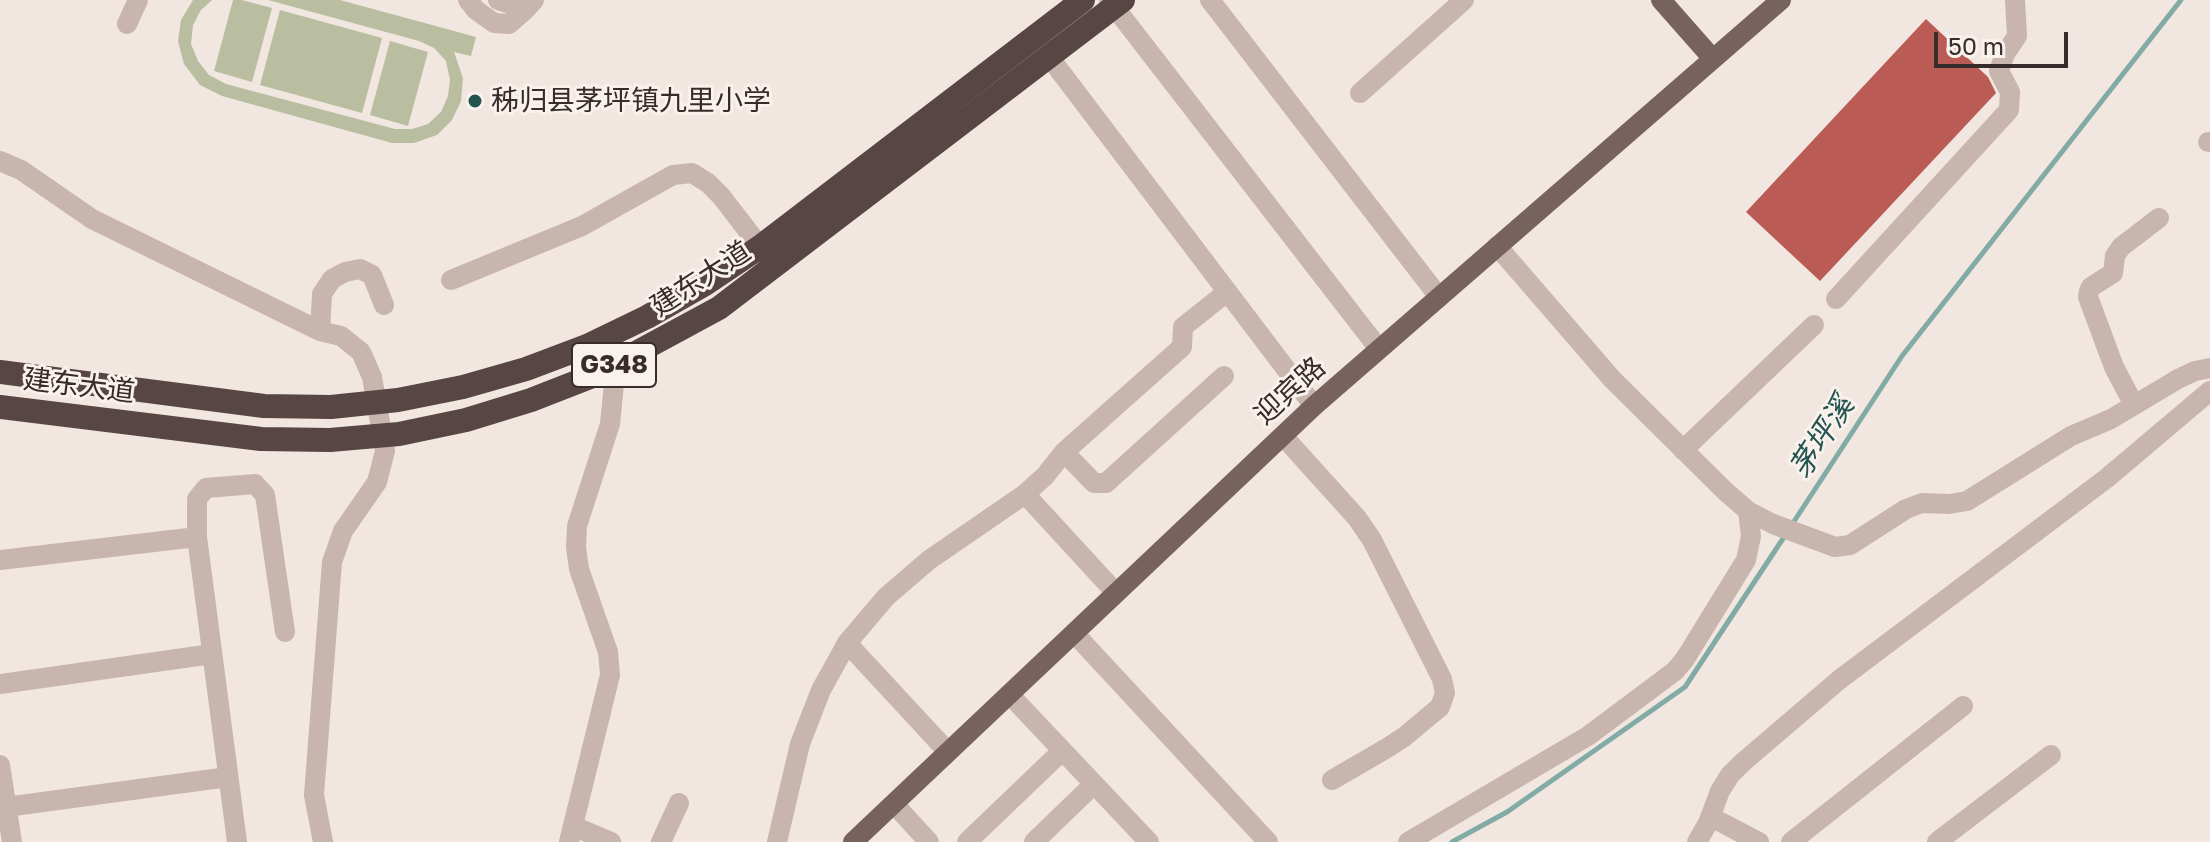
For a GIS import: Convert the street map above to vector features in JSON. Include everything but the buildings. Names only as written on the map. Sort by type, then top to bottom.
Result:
[{"type":"highway","name":"建东大道","points":[[0,372],[264,406],[331,407],[463,387],[526,369],[607,336],[705,284],[760,247],[1083,0]]},
{"type":"highway","name":"建东大道","points":[[0,407],[261,439],[330,440],[384,435],[466,420],[531,400],[595,375],[719,308],[1049,57],[1115,2]]},
{"type":"main road","points":[[1661,0],[1713,59]]},
{"type":"main road","name":"迎宾路","points":[[853,842],[1314,406],[1781,0]]},
{"type":"street","points":[[127,24],[138,0]]},
{"type":"street","points":[[468,0],[494,23],[509,24],[530,4]]},
{"type":"street","points":[[498,0],[530,4]]},
{"type":"street","points":[[1210,0],[1439,297]]},
{"type":"street","points":[[1360,93],[1464,0]]},
{"type":"street","points":[[1836,299],[2009,110],[2010,92],[1999,71],[2005,54],[2017,36],[2015,0]]},
{"type":"street","points":[[1115,2],[1379,349]]},
{"type":"street","points":[[1034,37],[1314,406]]},
{"type":"street","points":[[0,161],[21,170],[92,219],[320,331],[341,336],[361,352],[372,377],[385,451],[377,482],[343,531],[332,562],[314,795],[323,842]]},
{"type":"street","points":[[451,280],[582,226],[673,175],[692,173],[721,196],[775,267]]},
{"type":"street","points":[[2134,405],[2114,367],[2088,297],[2091,287],[2113,273],[2115,256],[2121,247],[2159,218]]},
{"type":"street","points":[[1497,246],[1599,365],[1725,491],[1748,511],[1773,524],[1835,547],[1850,545],[1906,509],[1922,503],[1967,501],[2071,436],[2111,419],[2178,379],[2210,368]]},
{"type":"street","points":[[320,331],[322,294],[332,279],[345,272],[360,269],[372,275],[384,305]]},
{"type":"street","points":[[777,842],[800,744],[821,690],[847,643],[886,597],[929,560],[1025,494],[1045,476],[1064,452],[1182,347],[1183,327],[1227,292]]},
{"type":"street","points":[[1683,450],[1814,325]]},
{"type":"street","points":[[607,336],[616,364],[610,424],[577,526],[576,547],[579,569],[608,652],[610,675],[571,834],[611,842]]},
{"type":"street","points":[[1064,452],[1094,483],[1106,483],[1224,376]]},
{"type":"street","points":[[1697,842],[1730,775],[1839,680],[2107,478],[2210,391]]},
{"type":"street","points":[[1283,436],[1357,518],[1372,540],[1442,679],[1445,693],[1440,707],[1404,737],[1332,780]]},
{"type":"street","points":[[237,842],[197,537],[197,499],[206,488],[255,484],[265,495],[285,632]]},
{"type":"street","points":[[1025,494],[1116,593]]},
{"type":"street","points":[[1408,842],[1588,736],[1675,671],[1746,560],[1751,536],[1748,511]]},
{"type":"street","points":[[0,560],[197,537]]},
{"type":"street","points":[[1074,633],[1268,842]]},
{"type":"street","points":[[847,643],[948,752]]},
{"type":"street","points":[[0,684],[212,654]]},
{"type":"street","points":[[1009,694],[1149,842]]},
{"type":"street","points":[[1791,842],[1963,706]]},
{"type":"street","points":[[967,842],[1062,751]]},
{"type":"street","points":[[1937,842],[2051,755]]},
{"type":"street","points":[[0,765],[12,842]]},
{"type":"street","points":[[6,807],[228,777]]},
{"type":"street","points":[[1034,842],[1094,784]]},
{"type":"street","points":[[661,842],[679,803]]},
{"type":"street","points":[[894,804],[929,842]]},
{"type":"street","points":[[1711,817],[1759,842]]},
{"type":"green space","points":[[193,0],[212,0],[201,10],[193,25],[191,44],[198,61],[209,75],[226,84],[395,129],[412,129],[428,124],[441,112],[448,96],[450,80],[446,61],[434,48],[419,41],[268,0],[340,0],[476,37],[471,56],[454,52],[463,78],[461,101],[452,120],[437,135],[414,143],[392,143],[222,96],[200,85],[184,64],[178,41],[181,20]]},
{"type":"green space","points":[[233,0],[272,8],[252,82],[214,71]]},
{"type":"green space","points":[[280,10],[382,38],[362,113],[260,85]]},
{"type":"green space","points":[[390,41],[428,52],[408,126],[370,115]]},
{"type":"waterway","name":"茅坪溪","points":[[1791,526],[1902,356],[2181,0]]},
{"type":"waterway","name":"茅坪溪","points":[[1452,842],[1507,812],[1685,687],[1786,534]]},
{"type":"place","name":"秭归县茅坪镇九里小学","points":[[475,101]]}]
